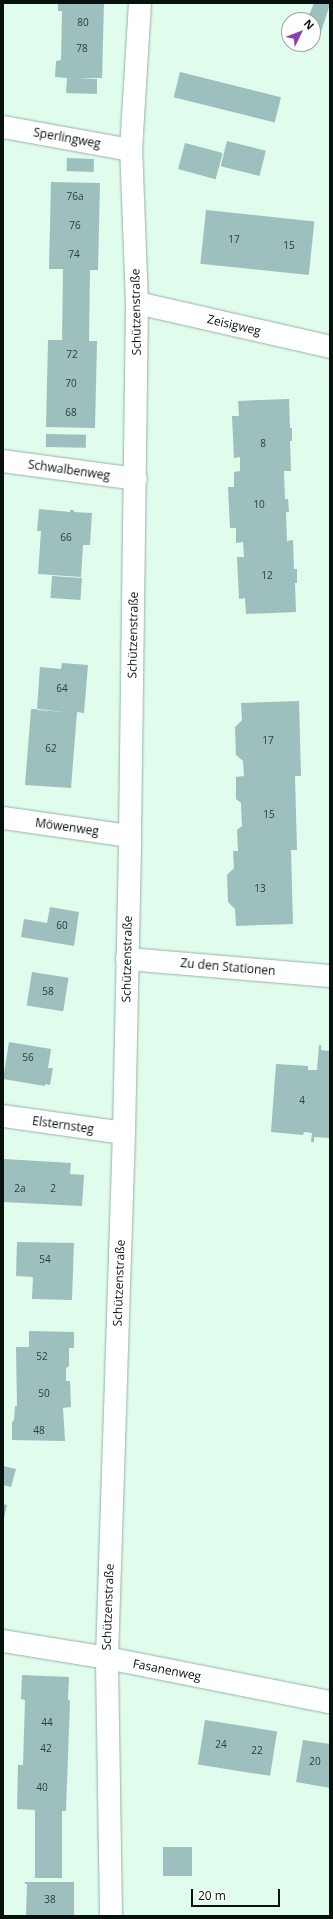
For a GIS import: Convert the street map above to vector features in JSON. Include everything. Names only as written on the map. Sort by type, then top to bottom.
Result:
[{"type":"street","name":"Schützenstraße","points":[[111,1916],[107,1658],[124,1133],[130,836],[136,479],[137,303],[131,150],[140,3]]},
{"type":"street","name":"Sperlingweg","points":[[3,127],[131,150]]},
{"type":"street","name":"Zeisigweg","points":[[137,303],[330,347]]},
{"type":"street","name":"Schwalbenweg","points":[[3,461],[136,479]]},
{"type":"street","name":"Möwenweg","points":[[3,818],[130,836]]},
{"type":"street","name":"Zu den Stationen","points":[[127,959],[330,976]]},
{"type":"street","name":"Elsternsteg","points":[[3,1116],[124,1133]]},
{"type":"street","name":"Fasanenweg","points":[[3,1641],[107,1658],[330,1702]]},
{"type":"building","points":[[58,3],[104,3],[102,78],[77,78],[97,79],[97,94],[66,93],[67,78],[55,77],[56,61],[61,60],[62,11],[58,11]]},
{"type":"building","points":[[314,3],[330,4],[321,32],[321,12],[310,12]]},
{"type":"building","points":[[180,72],[281,97],[275,122],[174,97]]},
{"type":"building","points":[[227,141],[266,151],[260,176],[221,166]]},
{"type":"building","points":[[185,143],[223,153],[216,179],[178,169]]},
{"type":"building","points":[[67,158],[94,159],[94,172],[67,171]]},
{"type":"building","points":[[51,182],[100,183],[98,270],[90,270],[89,341],[97,341],[95,428],[46,427],[48,340],[62,340],[63,269],[49,269]]},
{"type":"building","points":[[206,210],[314,221],[309,275],[200,264]]},
{"type":"building","points":[[289,399],[290,428],[292,428],[292,441],[290,441],[291,471],[284,471],[285,499],[288,499],[289,512],[286,512],[287,541],[293,540],[294,569],[297,569],[297,583],[295,583],[296,612],[246,614],[245,598],[239,599],[237,557],[244,557],[243,542],[236,543],[236,528],[230,528],[228,487],[234,487],[234,472],[240,471],[240,457],[234,458],[232,416],[239,416],[238,401]]},
{"type":"building","points":[[46,434],[86,435],[86,448],[46,447]]},
{"type":"building","points":[[39,509],[70,512],[70,510],[74,510],[74,512],[92,513],[90,545],[83,545],[81,577],[38,574],[41,531],[37,531]]},
{"type":"building","points":[[52,576],[82,578],[80,600],[50,598]]},
{"type":"building","points":[[62,663],[88,665],[84,713],[77,712],[71,788],[25,785],[31,709],[37,709],[40,667],[61,669]],"holes":[[[37,709],[65,712],[37,710]]]},
{"type":"building","points":[[299,701],[301,776],[295,776],[297,850],[291,850],[293,924],[236,926],[235,909],[228,902],[227,875],[234,868],[233,851],[238,851],[237,830],[242,826],[241,803],[236,799],[236,777],[244,776],[243,761],[236,755],[235,727],[242,720],[241,703]]},
{"type":"building","points":[[50,907],[79,912],[74,946],[21,937],[24,919],[47,923]]},
{"type":"building","points":[[32,972],[69,978],[63,1011],[27,1006]]},
{"type":"building","points":[[9,1042],[51,1049],[48,1068],[53,1068],[50,1085],[45,1084],[45,1086],[3,1079]]},
{"type":"building","points":[[319,1045],[321,1045],[321,1050],[330,1051],[330,1138],[314,1137],[314,1142],[311,1142],[312,1133],[304,1132],[303,1135],[271,1132],[276,1064],[308,1066],[308,1070],[317,1070]]},
{"type":"building","points":[[4,1159],[71,1163],[70,1174],[84,1175],[82,1206],[3,1202]]},
{"type":"building","points":[[17,1242],[74,1243],[72,1300],[32,1299],[33,1277],[16,1276]]},
{"type":"building","points":[[29,1331],[74,1332],[74,1348],[69,1348],[69,1366],[66,1368],[66,1381],[70,1381],[71,1407],[63,1408],[65,1441],[12,1440],[12,1422],[14,1420],[15,1406],[17,1406],[16,1347],[29,1347]]},
{"type":"building","points":[[3,1466],[16,1469],[11,1487],[3,1485]]},
{"type":"building","points":[[3,1504],[7,1505],[4,1518],[3,1518]]},
{"type":"building","points":[[22,1675],[69,1677],[68,1699],[70,1701],[66,1811],[62,1811],[62,1878],[35,1878],[35,1810],[17,1809],[18,1765],[23,1765],[25,1700],[21,1699]]},
{"type":"building","points":[[205,1720],[277,1731],[270,1776],[198,1764]]},
{"type":"building","points":[[303,1740],[330,1744],[330,1788],[296,1782]]},
{"type":"building","points":[[163,1847],[192,1847],[192,1876],[163,1876]]},
{"type":"building","points":[[25,1882],[74,1882],[74,1916],[26,1916],[27,1884],[25,1884]]}]
